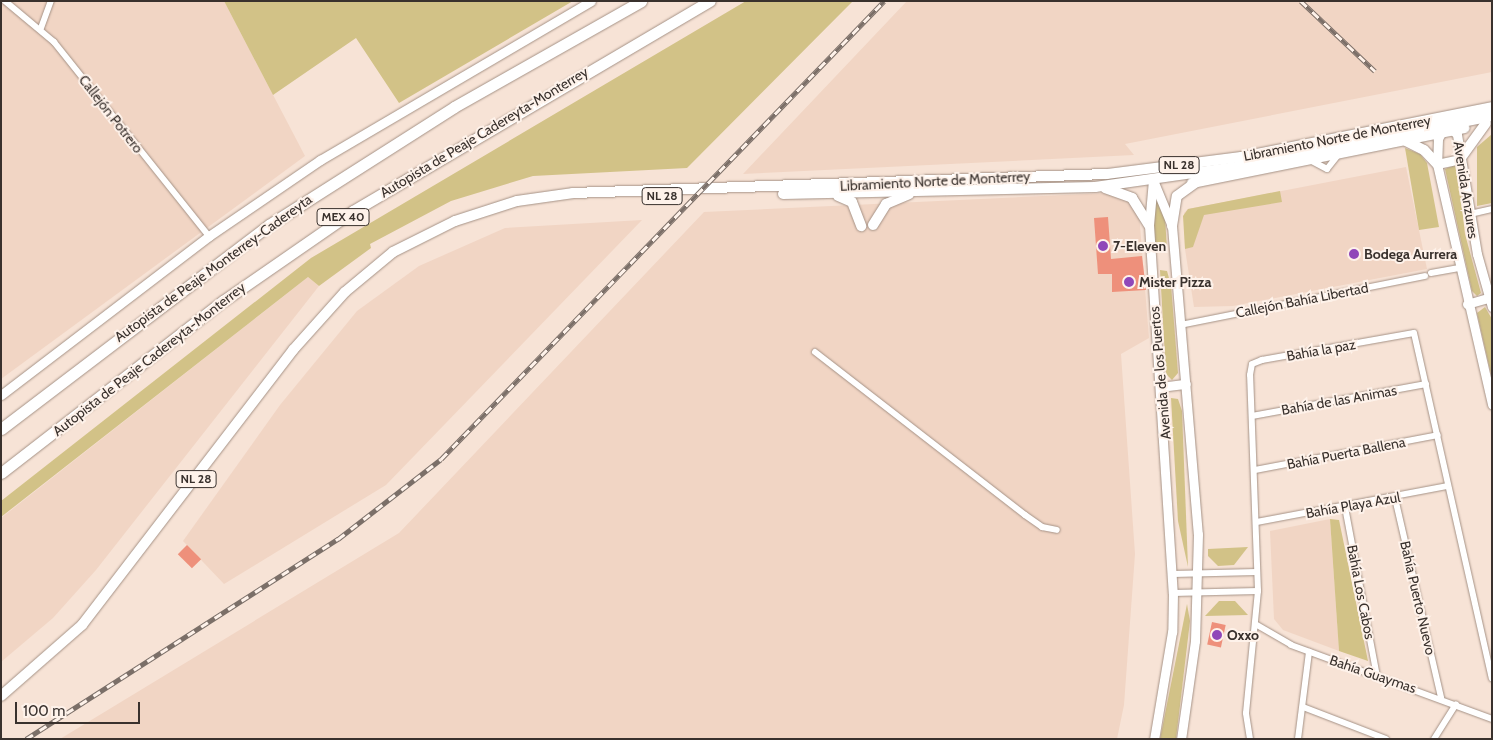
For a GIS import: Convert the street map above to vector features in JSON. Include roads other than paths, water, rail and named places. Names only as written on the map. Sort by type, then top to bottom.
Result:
[{"type":"highway","name":"Autopista de Peaje Monterrey-Cadereyta","points":[[1,429],[269,224],[446,112],[641,1]]},
{"type":"highway","name":"Autopista de Peaje Cadereyta-Monterrey","points":[[1,473],[216,306],[332,225],[498,122],[710,1]]},
{"type":"main road","points":[[1192,183],[1406,141],[1492,109]]},
{"type":"main road","name":"Libramiento Norte de Monterrey","points":[[1246,162],[1369,132],[1492,109]]},
{"type":"main road","points":[[1369,132],[1455,130],[1490,120]]},
{"type":"main road","points":[[1460,159],[1490,120]]},
{"type":"main road","name":"Libramiento Norte de Monterrey","points":[[1,696],[82,625],[293,350],[345,292],[386,258],[455,221],[497,206],[552,195],[1107,174],[1246,162],[1490,120]]},
{"type":"main road","points":[[1406,141],[1424,150],[1437,164]]},
{"type":"main road","points":[[1049,175],[1153,180],[1163,174],[1246,162],[1286,166]]},
{"type":"main road","points":[[1172,226],[1177,196],[1192,183],[1246,162]]},
{"type":"main road","name":"Libramiento Norte de Monterrey","points":[[386,258],[477,217],[557,199],[1094,187],[1153,180]]},
{"type":"main road","points":[[1094,187],[1132,198],[1149,225]]},
{"type":"main road","points":[[874,225],[886,204],[915,192]]},
{"type":"main road","points":[[824,194],[852,202],[861,226]]},
{"type":"street","name":"Callejón Potrero","points":[[5,1],[41,28],[209,236]]},
{"type":"street","points":[[41,28],[51,1]]},
{"type":"street","points":[[1,395],[209,236],[344,145],[591,1]]},
{"type":"street","name":"Avenida Anzures","points":[[1442,129],[1437,164],[1466,304],[1492,405]]},
{"type":"street","name":"Avenida Anzures","points":[[1455,130],[1470,214],[1488,298],[1492,307]]},
{"type":"street","points":[[1437,164],[1460,159]]},
{"type":"street","name":"Avenida de los Puertos","points":[[1153,180],[1149,225],[1173,574],[1172,632],[1154,739]]},
{"type":"street","name":"Avenida de los Puertos","points":[[1153,180],[1172,226],[1186,384],[1198,573],[1198,592],[1181,739]]},
{"type":"street","points":[[1470,214],[1492,209]]},
{"type":"street","name":"Callejón Bahía Libertad","points":[[1180,325],[1458,268]]},
{"type":"street","points":[[1466,304],[1488,298]]},
{"type":"street","name":"Bahía la paz","points":[[1250,739],[1246,713],[1258,591],[1252,364],[1262,360],[1414,333],[1492,678]]},
{"type":"street","points":[[815,352],[1025,515],[1042,527],[1056,530]]},
{"type":"street","points":[[1160,387],[1186,384]]},
{"type":"street","name":"Bahía de las Animas","points":[[1252,416],[1426,384]]},
{"type":"street","name":"Bahía Puerta Ballena","points":[[1255,470],[1438,435]]},
{"type":"street","name":"Bahía Playa Azul","points":[[1257,522],[1394,498],[1448,486]]},
{"type":"street","name":"Bahía Puerto Nuevo","points":[[1394,498],[1441,698]]},
{"type":"street","name":"Bahía Los Cabos","points":[[1345,507],[1377,676]]},
{"type":"street","points":[[1173,574],[1257,572]]},
{"type":"street","points":[[1173,593],[1258,591]]},
{"type":"street","name":"Bahía Guaymas","points":[[1256,626],[1309,652],[1441,698],[1492,719]]},
{"type":"street","points":[[1298,739],[1309,652]]},
{"type":"street","points":[[1434,739],[1456,704]]},
{"type":"street","points":[[1303,707],[1386,739]]},
{"type":"railway","points":[[26,739],[338,539],[441,459],[884,1]]},
{"type":"railway","points":[[1301,1],[1375,71]]},
{"type":"place","name":"7-Eleven","points":[[1103,246]]},
{"type":"place","name":"Bodega Aurrera","points":[[1354,254]]},
{"type":"place","name":"Mister Pizza","points":[[1129,282]]},
{"type":"place","name":"Oxxo","points":[[1217,635]]}]
